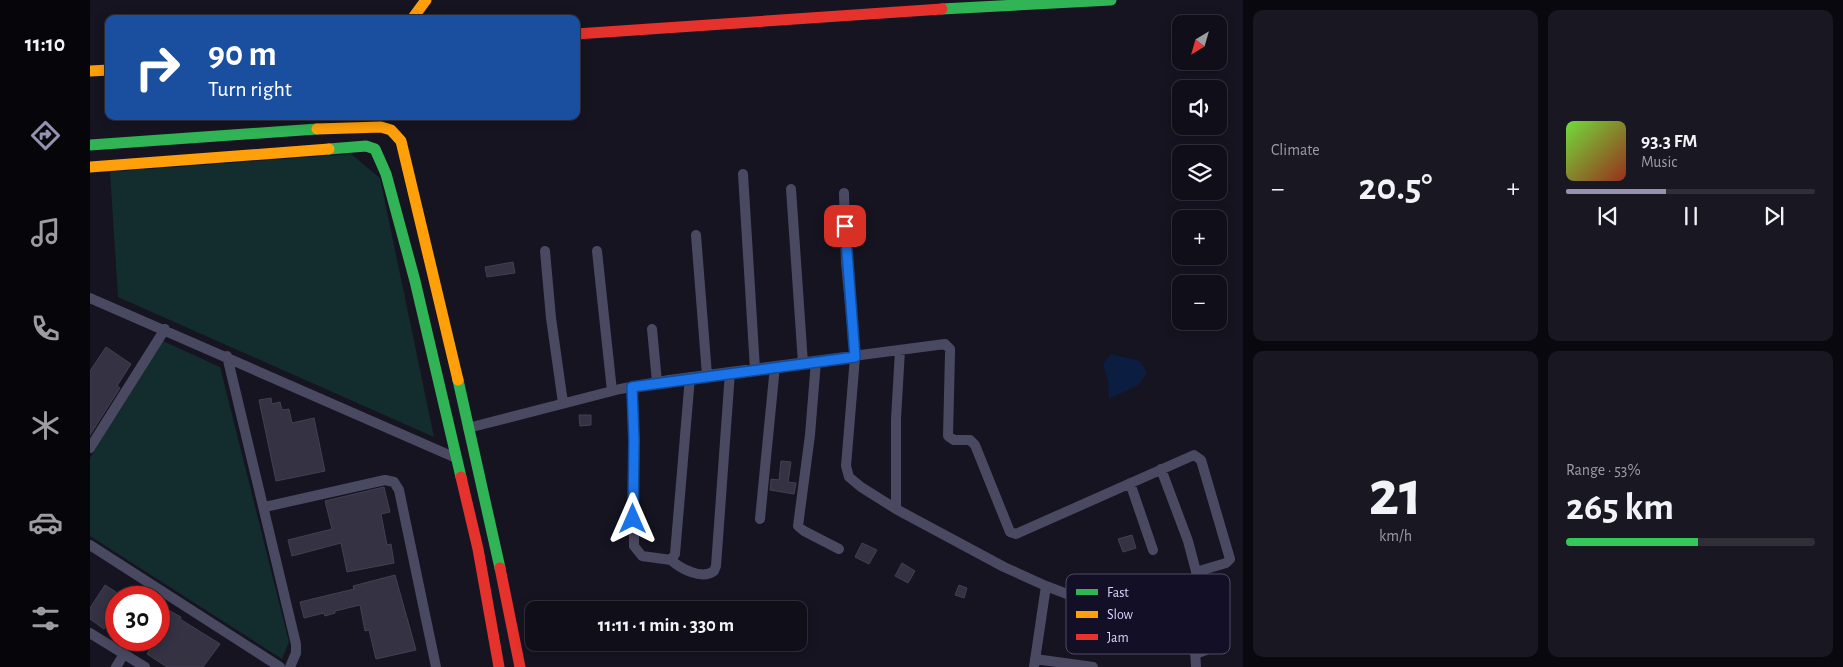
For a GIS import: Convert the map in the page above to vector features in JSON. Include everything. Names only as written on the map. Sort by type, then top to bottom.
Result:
[{"type":"street","points":[[415,15],[426,0]]},
{"type":"street","points":[[580,34],[894,11],[1111,0]]},
{"type":"street","points":[[90,71],[105,70]]},
{"type":"street","points":[[90,145],[324,128],[377,126],[387,127],[396,132],[401,141],[419,210],[495,544],[520,667]]},
{"type":"street","points":[[379,154],[396,132]]},
{"type":"street","points":[[90,167],[366,146],[375,149],[379,154],[401,224],[478,549],[499,667]]},
{"type":"street","points":[[743,174],[755,369]]},
{"type":"street","points":[[791,189],[803,363]]},
{"type":"street","points":[[844,193],[846,264],[855,357],[846,472],[853,481],[896,509],[1046,586],[1066,594]]},
{"type":"street","points":[[696,235],[707,375]]},
{"type":"street","points":[[545,251],[552,326],[563,403]]},
{"type":"street","points":[[597,251],[612,391]]},
{"type":"street","points":[[90,298],[227,356],[456,458]]},
{"type":"street","points":[[90,448],[165,329]]},
{"type":"street","points":[[652,329],[657,382]]},
{"type":"street","points":[[468,428],[612,391],[657,382],[945,344],[950,349],[948,436],[954,440],[970,440],[975,445],[1010,532],[1016,534],[1021,532],[1189,455],[1194,455],[1201,460],[1230,558],[1226,563],[1196,572],[1182,524],[1161,469]]},
{"type":"street","points":[[896,509],[896,428],[900,350]]},
{"type":"street","points":[[227,356],[265,507],[296,644],[296,653],[290,667]]},
{"type":"street","points":[[816,361],[810,435],[798,522],[804,531],[839,549]]},
{"type":"street","points":[[760,519],[775,366]]},
{"type":"street","points":[[632,387],[634,546],[642,556],[671,560],[682,569],[707,574],[714,571],[716,566],[730,372]]},
{"type":"street","points":[[671,560],[676,554],[690,377]]},
{"type":"street","points":[[265,507],[385,480],[394,482],[398,490],[436,667]]},
{"type":"street","points":[[1130,483],[1153,550]]},
{"type":"street","points":[[90,545],[280,667]]},
{"type":"street","points":[[1046,586],[1035,663],[1093,667]]},
{"type":"street","points":[[90,633],[145,667]]},
{"type":"street","points":[[116,667],[124,654]]},
{"type":"street","points":[[1195,654],[1196,667]]},
{"type":"green space","points":[[351,154],[380,178],[434,437],[118,297],[110,172]]},
{"type":"green space","points":[[163,341],[220,367],[289,642],[282,659],[90,536],[90,458]]},
{"type":"water","points":[[1111,354],[1140,361],[1147,373],[1138,385],[1109,399],[1108,380],[1103,364]]},
{"type":"building","points":[[513,262],[515,273],[487,277],[485,267]]},
{"type":"building","points":[[106,347],[131,364],[117,386],[120,388],[90,435],[90,371]]},
{"type":"building","points":[[271,398],[272,404],[280,402],[282,410],[289,409],[292,423],[314,418],[325,471],[276,481],[259,400]]},
{"type":"building","points":[[579,415],[591,415],[591,425],[580,426]]},
{"type":"building","points":[[781,461],[791,462],[788,482],[796,483],[794,494],[770,490],[771,479],[779,480]]},
{"type":"building","points":[[384,487],[390,512],[381,514],[387,545],[391,544],[394,563],[347,572],[341,543],[292,556],[288,540],[332,529],[325,501]]},
{"type":"building","points":[[1132,535],[1136,548],[1123,552],[1118,539]]},
{"type":"building","points":[[862,543],[877,550],[869,564],[855,557]]},
{"type":"building","points":[[902,563],[915,571],[908,583],[895,576]]},
{"type":"building","points":[[395,575],[416,650],[376,659],[369,630],[365,631],[360,605],[335,611],[335,613],[325,616],[324,613],[304,618],[300,602],[354,589],[353,586]]},
{"type":"building","points":[[105,585],[107,586],[105,586],[104,629],[90,619],[90,608]]},
{"type":"building","points":[[959,585],[967,588],[964,598],[955,595]]},
{"type":"building","points":[[170,611],[220,644],[203,667],[167,667],[147,654],[149,651],[170,651]]},
{"type":"traffic: fast","points":[[942,9],[1111,0]]},
{"type":"traffic: fast","points":[[90,145],[317,129]]},
{"type":"traffic: fast","points":[[329,149],[366,146],[375,149],[386,174],[415,281],[461,477]]},
{"type":"traffic: fast","points":[[458,380],[500,568]]},
{"type":"traffic: slow","points":[[415,15],[426,0]]},
{"type":"traffic: slow","points":[[90,71],[105,70]]},
{"type":"traffic: slow","points":[[317,129],[381,127],[391,130],[401,141],[458,380]]},
{"type":"traffic: slow","points":[[90,167],[329,149]]},
{"type":"traffic: jam","points":[[580,34],[942,9]]},
{"type":"traffic: jam","points":[[461,477],[478,549],[499,667]]},
{"type":"traffic: jam","points":[[500,568],[520,667]]},
{"type":"route","points":[[633,519],[634,440],[632,387],[742,370],[855,357],[846,264],[845,226]]}]
